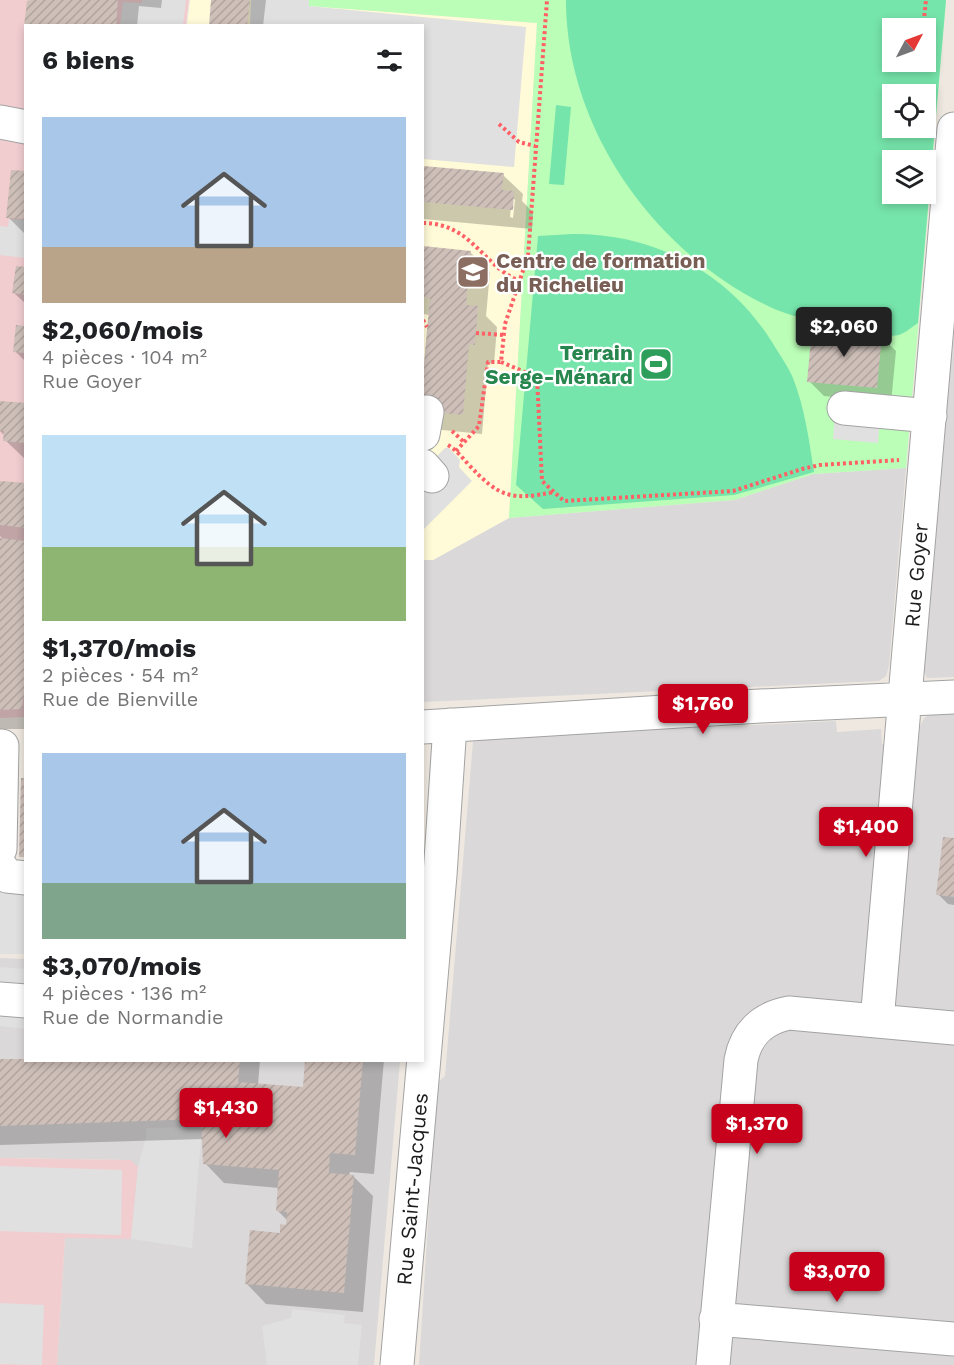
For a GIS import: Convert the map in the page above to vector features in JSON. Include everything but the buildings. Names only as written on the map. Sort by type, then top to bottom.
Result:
[{"type":"street","points":[[0,122],[24,127]]},
{"type":"street","name":"Rue Goyer","points":[[877,1021],[954,129]]},
{"type":"street","points":[[844,408],[930,416]]},
{"type":"street","points":[[436,726],[760,706],[954,697]]},
{"type":"street","name":"Rue Saint-Jacques","points":[[424,1057],[437,908],[436,726]]},
{"type":"street","points":[[0,849],[9,745]]},
{"type":"street","points":[[0,866],[7,876],[24,878]]},
{"type":"street","points":[[0,999],[24,1001]]},
{"type":"street","points":[[712,1365],[741,1060],[749,1038],[766,1021],[789,1013],[954,1028]]},
{"type":"street","name":"Rue Saint-Jacques","points":[[397,1365],[424,1062]]},
{"type":"street","points":[[717,1318],[954,1339]]},
{"type":"path","points":[[501,362],[506,324],[528,256],[547,0]]},
{"type":"path","points":[[924,18],[926,0]]},
{"type":"path","points":[[498,124],[519,142],[535,146]]},
{"type":"path","points":[[424,223],[445,227],[460,234],[487,255],[507,276],[520,281]]},
{"type":"path","points":[[424,322],[427,327]]},
{"type":"path","points":[[476,333],[504,335]]},
{"type":"path","points":[[456,451],[479,426],[482,418],[488,362],[501,362],[537,377],[542,481],[564,501],[733,491],[820,465],[902,460]]},
{"type":"path","points":[[462,457],[490,486],[506,495],[535,496],[554,492]]},
{"type":"shaded area","points":[[0,0],[189,0],[186,24],[24,24],[24,717],[0,718]]},
{"type":"shaded area","points":[[142,0],[186,0],[183,24],[120,24],[123,2],[142,3]]},
{"type":"shaded area","name":"Centre de formation du Richelieu","points":[[190,0],[309,0],[309,6],[537,23],[509,518],[433,560],[424,560],[424,24],[187,24]]},
{"type":"shaded area","points":[[251,0],[309,0],[309,6],[526,27],[514,167],[424,159],[424,24],[250,24]]},
{"type":"shaded area","points":[[9,219],[24,220],[24,258],[0,255],[0,226],[8,227]]},
{"type":"shaded area","points":[[954,332],[954,677],[927,678],[924,671]]},
{"type":"shaded area","points":[[836,398],[880,419],[878,443],[833,439]]},
{"type":"shaded area","points":[[445,448],[449,448],[460,460],[459,467],[472,481],[424,529],[424,469]]},
{"type":"shaded area","points":[[906,468],[889,666],[886,676],[879,681],[424,702],[424,560],[433,560],[509,518],[734,500],[813,474]]},
{"type":"shaded area","points":[[954,713],[954,1365],[419,1365],[437,1083],[445,1076],[473,742],[477,739],[490,738],[836,721],[837,732],[881,729],[882,744],[918,747],[920,726],[925,717]]},
{"type":"shaded area","points":[[24,890],[24,954],[0,954],[0,891]]},
{"type":"shaded area","points":[[0,958],[24,959],[24,1062],[400,1062],[374,1365],[57,1365],[65,1238],[131,1160],[0,1158]]},
{"type":"shaded area","points":[[0,967],[24,969],[24,1029],[0,1026]]},
{"type":"shaded area","points":[[202,1127],[192,1248],[131,1239],[138,1167],[146,1137],[146,1128]]},
{"type":"shaded area","points":[[0,1158],[131,1160],[138,1167],[131,1239],[65,1238],[57,1365],[0,1365]]},
{"type":"shaded area","points":[[0,1166],[122,1170],[121,1235],[0,1231]]},
{"type":"shaded area","points":[[0,1303],[44,1305],[42,1365],[0,1364]]},
{"type":"shaded area","points":[[292,1309],[345,1315],[344,1323],[362,1325],[358,1365],[267,1365],[262,1326],[291,1318]]},
{"type":"green space","points":[[309,0],[946,0],[936,117],[936,84],[882,84],[882,138],[934,138],[933,150],[882,150],[882,204],[929,204],[906,468],[813,474],[734,500],[509,518],[537,23],[308,6]]},
{"type":"green space","points":[[566,0],[946,0],[936,115],[936,84],[882,84],[882,138],[934,138],[933,150],[882,150],[882,204],[928,204],[918,323],[899,335],[892,336],[847,330],[782,312],[728,284],[690,254],[655,220],[625,182],[600,140],[582,95],[570,48]]},
{"type":"green space","points":[[556,105],[571,107],[564,185],[549,184]]},
{"type":"green space","name":"Terrain Serge-Ménard","points":[[602,235],[660,249],[686,261],[734,295],[772,342],[793,378],[804,413],[814,472],[734,495],[543,509],[516,485],[538,236]]},
{"type":"place","name":"Centre de formation du Richelieu","points":[[473,272]]},
{"type":"place","name":"Terrain Serge-Ménard","points":[[656,364]]}]
